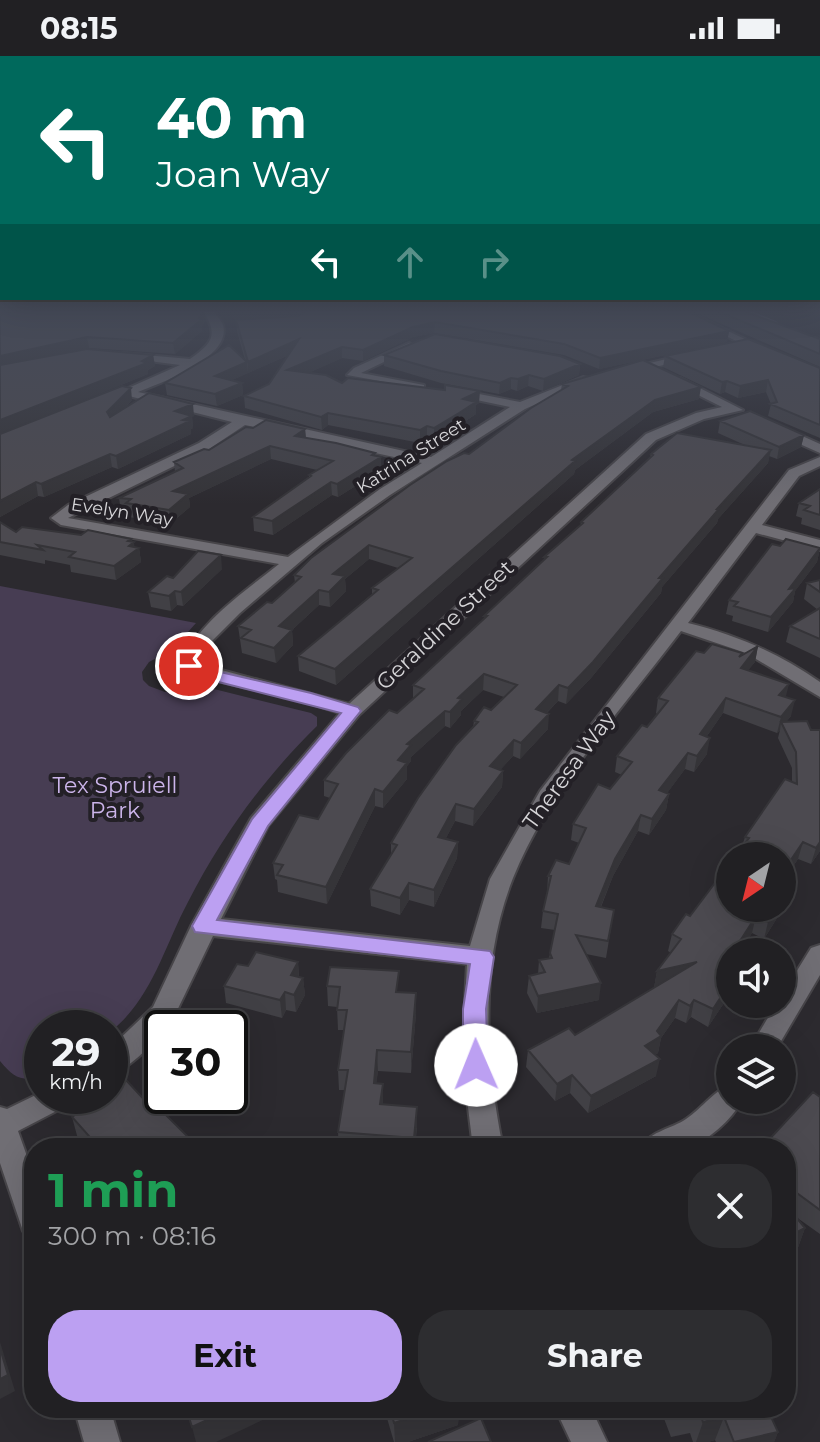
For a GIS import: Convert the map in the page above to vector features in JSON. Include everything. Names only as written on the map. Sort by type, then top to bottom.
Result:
[{"type":"street","points":[[112,398],[166,375]]},
{"type":"street","points":[[353,375],[466,393],[521,406]]},
{"type":"street","name":"Katrina Street","points":[[352,711],[305,696],[197,671],[189,666],[197,646],[291,562],[385,492],[521,406],[599,376],[596,375]]},
{"type":"street","name":"Geraldine Street","points":[[128,1049],[163,1014],[203,926],[259,823],[352,711],[651,437],[700,416],[739,411],[664,375]]},
{"type":"street","points":[[126,392],[241,422],[371,445],[434,462]]},
{"type":"street","name":"Evelyn Way","points":[[241,422],[204,446],[58,518],[87,526],[233,549],[291,562]]},
{"type":"street","points":[[770,426],[820,449]]},
{"type":"street","name":"Theresa Way","points":[[486,1138],[476,1079],[475,1009],[491,909],[513,853],[533,817],[794,473],[820,461]]},
{"type":"street","points":[[752,527],[820,545]]},
{"type":"street","points":[[677,625],[754,648],[779,661],[820,691]]},
{"type":"street","points":[[203,926],[482,957]]},
{"type":"street","points":[[771,1034],[820,954]]},
{"type":"street","points":[[24,1112],[2,1122],[24,1190]]},
{"type":"street","points":[[679,1138],[716,1113]]},
{"type":"street","points":[[95,1418],[102,1442]]},
{"type":"street","points":[[578,1418],[589,1442]]},
{"type":"green space","name":"Tex Spruiell Park","points":[[0,586],[196,623],[172,650],[149,662],[142,672],[143,680],[149,686],[165,692],[210,688],[311,713],[317,717],[317,726],[262,787],[215,854],[188,902],[156,972],[128,1014],[128,1010],[24,1010],[24,1078],[13,1074],[0,1061]]},
{"type":"building","points":[[0,375],[117,375],[0,420]]},
{"type":"building","points":[[179,375],[218,375],[215,376],[242,383],[215,394],[165,383]]},
{"type":"building","points":[[275,375],[324,375],[342,383],[348,378],[445,390],[445,385],[480,391],[463,399],[476,402],[434,428],[427,426],[420,430],[328,413],[321,417],[244,396],[269,384]]},
{"type":"building","points":[[459,375],[554,375],[544,379],[529,375],[500,383]]},
{"type":"building","points":[[593,375],[675,375],[701,387],[655,400],[572,460],[575,461],[335,669],[298,656],[378,590],[372,588],[412,558],[369,545],[333,574],[345,576],[329,592],[319,590],[279,626],[292,630],[274,648],[241,638],[251,630],[238,626],[267,602],[272,603],[301,577],[294,575],[311,558],[410,485],[447,461],[464,453],[469,454],[531,408],[568,386],[562,384]]},
{"type":"building","points":[[706,375],[820,375],[820,425],[770,404],[777,402],[768,380],[740,386]]},
{"type":"building","points":[[122,386],[131,388],[107,412],[110,417],[149,393],[193,404],[175,411],[192,416],[183,420],[190,421],[116,456],[110,454],[41,484],[36,482],[0,501],[0,434]]},
{"type":"building","points":[[750,411],[804,435],[779,447],[720,421]]},
{"type":"building","points":[[266,420],[305,429],[295,436],[336,443],[381,457],[337,484],[331,482],[272,521],[253,517],[333,461],[270,446],[173,491],[188,494],[169,510],[126,503],[131,499],[119,498],[183,468],[174,462],[204,449],[209,450],[246,427],[253,428]]},
{"type":"building","points":[[677,433],[771,450],[659,578],[663,578],[593,662],[568,688],[559,685],[536,709],[549,714],[521,743],[514,740],[490,766],[503,771],[474,809],[456,804],[438,837],[458,842],[434,890],[409,883],[400,898],[370,889],[397,845],[391,843],[456,745],[478,722],[474,721],[484,707],[491,710],[517,685],[484,674],[458,698],[462,699],[450,712],[445,711],[407,744],[411,745],[398,760],[407,763],[383,792],[375,789],[326,887],[277,875],[283,865],[273,863],[299,815],[318,819],[338,784],[324,780],[346,753],[389,710],[397,713],[424,689],[413,685],[651,454]]},
{"type":"building","points":[[820,489],[820,515],[804,510],[810,506],[799,503]]},
{"type":"building","points":[[0,522],[16,532],[22,527],[81,535],[88,530],[131,539],[128,541],[134,542],[129,546],[139,548],[114,566],[69,557],[75,552],[0,542]]},
{"type":"building","points":[[786,539],[820,548],[789,589],[796,588],[771,617],[734,606],[738,602],[729,600],[772,544],[780,546]]},
{"type":"building","points":[[198,551],[221,555],[181,592],[175,591],[169,596],[148,592],[167,576],[173,578]]},
{"type":"building","points":[[820,580],[820,592],[807,583]]},
{"type":"building","points":[[820,608],[820,639],[790,626]]},
{"type":"building","points":[[712,644],[742,653],[739,657],[758,646],[741,668],[789,684],[779,695],[795,700],[781,717],[726,698],[700,734],[710,738],[697,756],[688,753],[659,790],[669,794],[652,819],[641,815],[615,859],[596,906],[614,910],[608,941],[576,935],[601,983],[538,996],[529,976],[545,972],[539,960],[552,958],[550,953],[558,914],[543,911],[551,876],[548,876],[556,860],[569,864],[586,828],[573,824],[598,784],[610,789],[632,762],[617,756],[642,725],[647,727],[668,701],[658,698],[696,651],[704,653]]},
{"type":"building","points":[[807,721],[811,730],[820,730],[820,842],[816,848],[803,842],[796,852],[796,842],[746,842],[749,838],[745,837],[785,779],[797,784],[796,752],[781,722]]},
{"type":"building","points":[[716,882],[716,922],[752,922],[742,938],[716,938],[716,1004],[713,1009],[694,1000],[690,1006],[679,1000],[657,1031],[661,1036],[645,1046],[660,1059],[591,1096],[572,1075],[557,1084],[528,1050],[569,1028],[575,1035],[697,962],[657,971],[681,939],[672,934],[686,914],[690,916]]},
{"type":"building","points":[[256,952],[298,962],[291,975],[303,978],[294,995],[285,992],[280,1000],[224,986],[237,964],[248,966]]},
{"type":"building","points":[[330,967],[399,971],[396,992],[416,993],[411,1052],[377,1050],[374,1083],[383,1084],[380,1104],[417,1107],[414,1138],[338,1132],[348,1070],[338,1070],[347,1010],[337,1010],[340,987],[327,986]]},
{"type":"building","points":[[128,1082],[144,1100],[144,1114],[165,1114],[187,1136],[91,1138],[72,1117],[76,1114],[128,1114]]},
{"type":"building","points":[[813,1092],[820,1097],[820,1210],[796,1192],[796,1138],[771,1138],[796,1114]]},
{"type":"building","points":[[796,1217],[805,1228],[796,1233]]},
{"type":"building","points":[[0,1348],[8,1375],[0,1379]]},
{"type":"building","points":[[189,1418],[211,1418],[192,1427]]},
{"type":"building","points":[[393,1418],[409,1418],[394,1423]]},
{"type":"building","points":[[481,1418],[491,1442],[428,1442]]},
{"type":"building","points":[[724,1418],[772,1418],[778,1432],[734,1442]]},
{"type":"route","points":[[189,666],[197,671],[305,696],[352,711],[259,823],[203,926],[482,957],[475,1009],[476,1065]]}]
